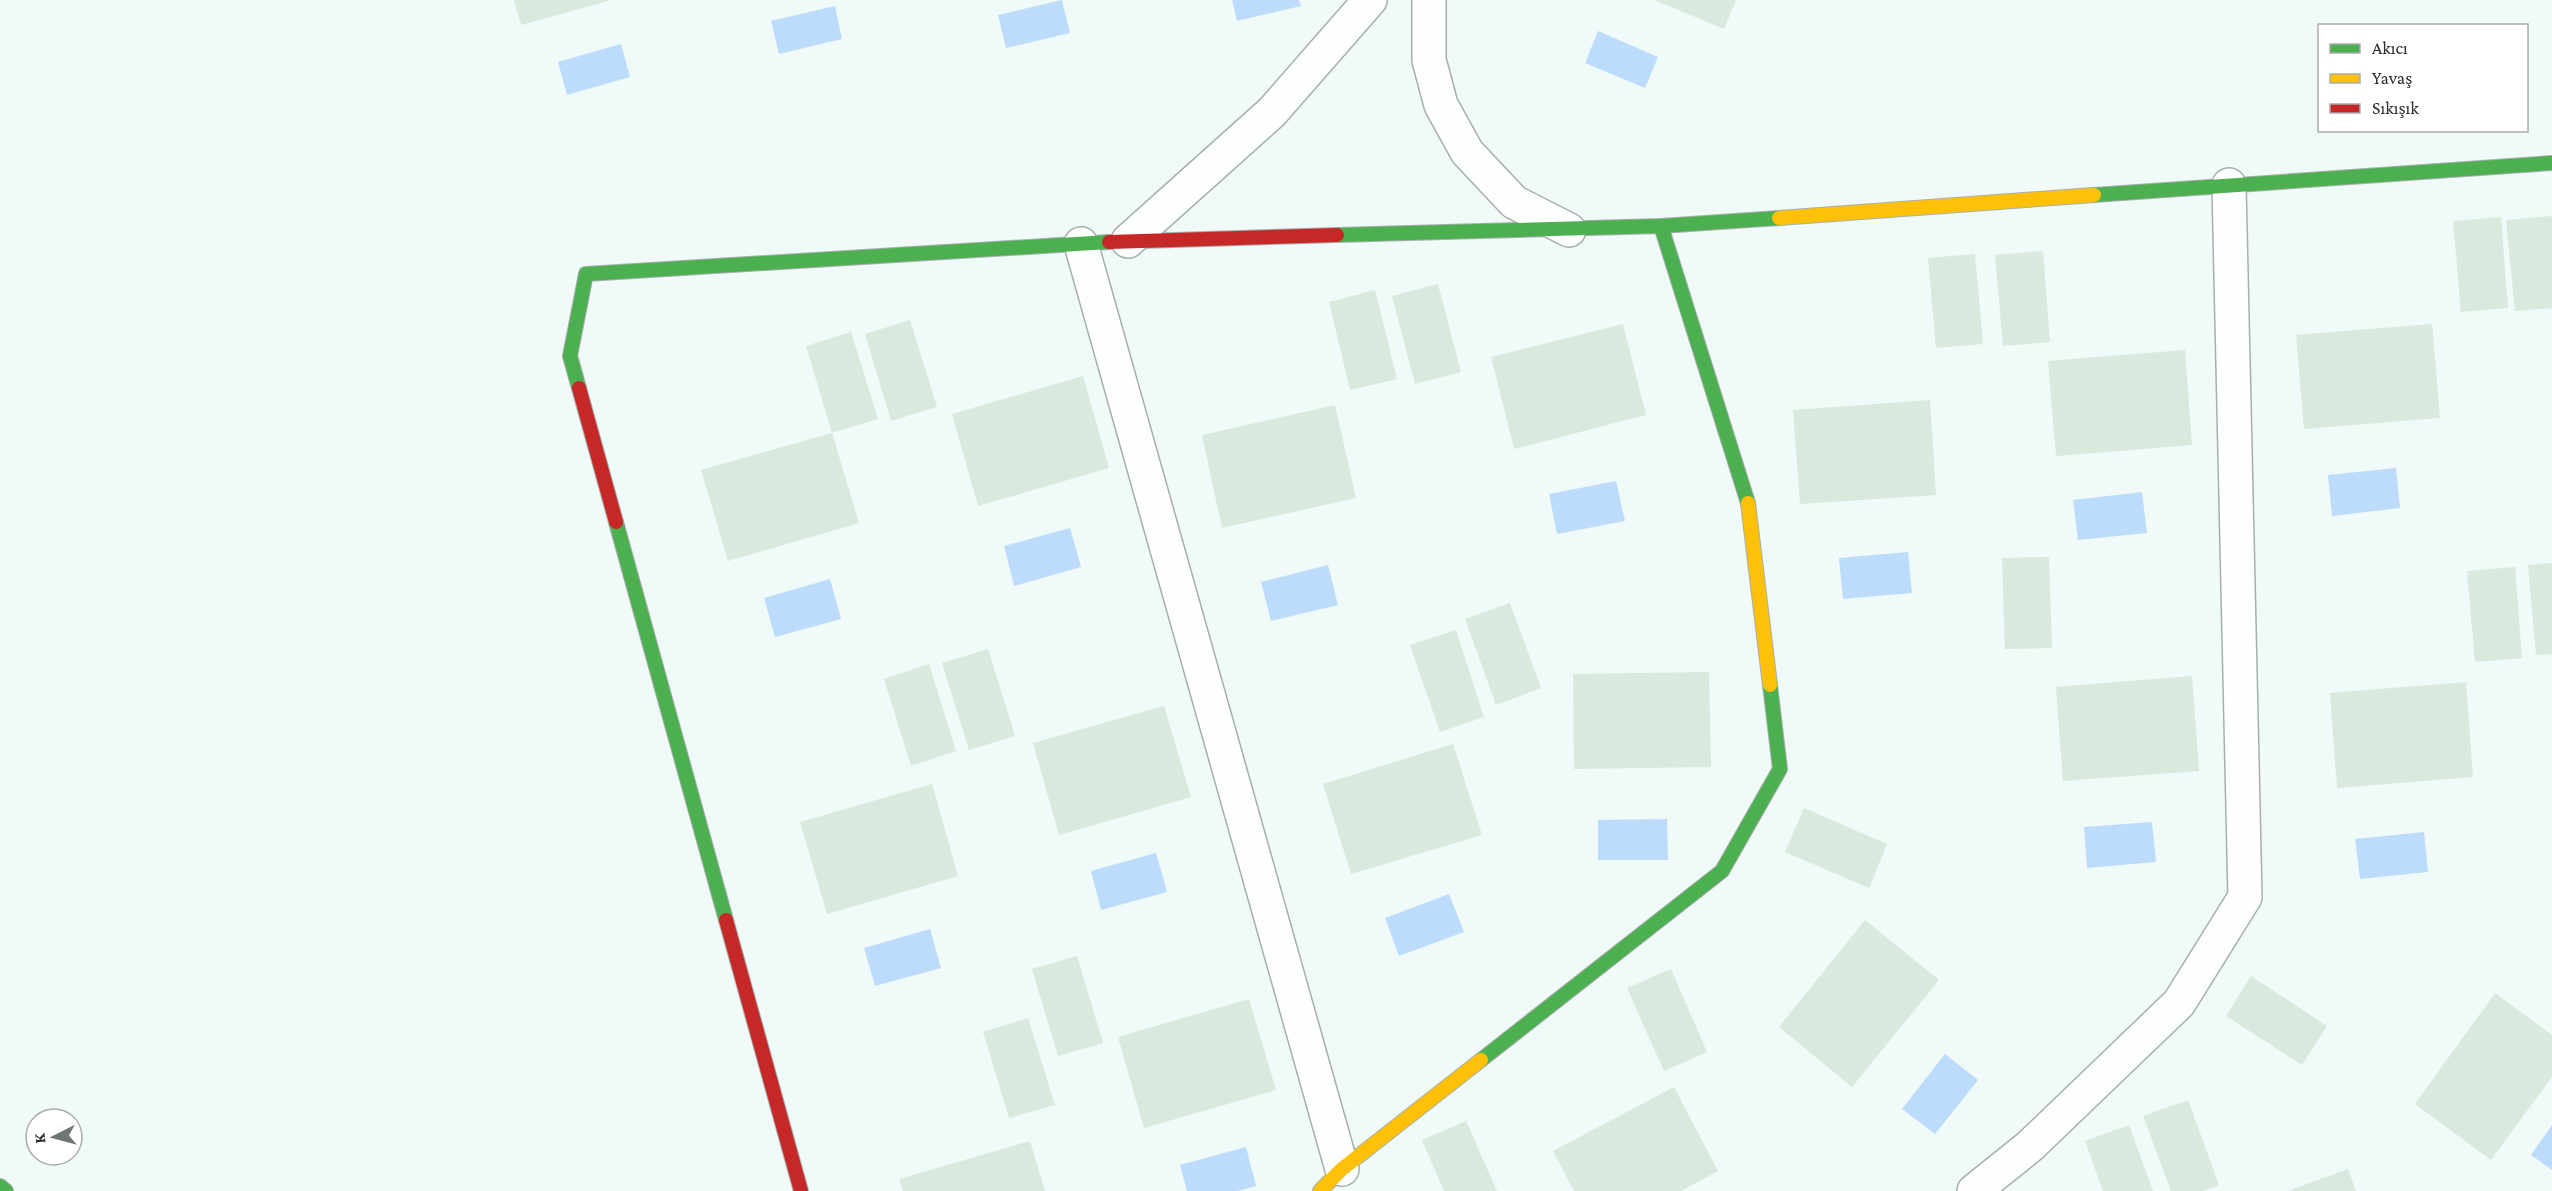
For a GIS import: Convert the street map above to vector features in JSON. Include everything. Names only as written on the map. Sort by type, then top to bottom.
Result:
[{"type":"street","points":[[1128,242],[1272,112],[1370,0]]},
{"type":"street","points":[[1430,0],[1429,60],[1442,105],[1467,152],[1514,202],[1569,230]]},
{"type":"street","points":[[801,1191],[570,356],[586,274],[1081,244],[1569,230],[1660,225],[2552,163]]},
{"type":"street","points":[[1974,1191],[2030,1146],[2179,1003],[2245,897],[2229,185]]},
{"type":"street","points":[[1081,244],[1331,1180],[1722,872],[1780,769],[1749,508],[1660,225]]},
{"type":"street","points":[[0,1186],[6,1191]]},
{"type":"water","points":[[1062,0],[1070,33],[1006,48],[998,15]]},
{"type":"water","points":[[1232,0],[1299,0],[1301,6],[1237,21]]},
{"type":"water","points":[[835,6],[842,39],[779,54],[771,21]]},
{"type":"water","points":[[1598,31],[1658,57],[1645,88],[1585,63]]},
{"type":"water","points":[[621,44],[630,77],[567,95],[558,62]]},
{"type":"water","points":[[2396,468],[2400,508],[2332,516],[2328,475]]},
{"type":"water","points":[[1616,481],[1625,521],[1557,534],[1549,494]]},
{"type":"water","points":[[2142,492],[2147,533],[2078,540],[2073,500]]},
{"type":"water","points":[[1070,528],[1081,567],[1014,586],[1004,546]]},
{"type":"water","points":[[1908,552],[1912,593],[1843,599],[1839,558]]},
{"type":"water","points":[[1328,565],[1338,605],[1271,621],[1261,582]]},
{"type":"water","points":[[830,579],[841,619],[775,637],[764,598]]},
{"type":"water","points":[[1667,819],[1668,860],[1598,860],[1598,820]]},
{"type":"water","points":[[2152,822],[2156,862],[2087,868],[2084,827]]},
{"type":"water","points":[[2424,832],[2428,872],[2360,879],[2355,839]]},
{"type":"water","points":[[1156,853],[1167,892],[1101,910],[1091,871]]},
{"type":"water","points":[[1449,894],[1464,932],[1399,956],[1385,918]]},
{"type":"water","points":[[930,929],[941,968],[875,986],[864,948]]},
{"type":"water","points":[[1945,1054],[1978,1080],[1935,1134],[1902,1109]]},
{"type":"water","points":[[2552,1125],[2552,1170],[2531,1155]]},
{"type":"water","points":[[1246,1147],[1256,1186],[1238,1191],[1187,1191],[1180,1165]]},
{"type":"building","points":[[514,0],[608,0],[608,1],[521,25]]},
{"type":"building","points":[[1654,0],[1736,0],[1724,29]]},
{"type":"building","points":[[2552,216],[2552,308],[2515,311],[2506,220]]},
{"type":"building","points":[[2501,217],[2508,308],[2461,312],[2453,221]]},
{"type":"building","points":[[2043,251],[2050,342],[2003,346],[1995,255]]},
{"type":"building","points":[[1975,254],[1983,344],[1936,348],[1928,258]]},
{"type":"building","points":[[1438,284],[1461,372],[1415,384],[1392,296]]},
{"type":"building","points":[[1375,290],[1397,379],[1350,390],[1329,302]]},
{"type":"building","points":[[910,320],[937,407],[891,421],[865,334]]},
{"type":"building","points":[[1623,324],[1646,415],[1514,449],[1491,357]]},
{"type":"building","points":[[2432,324],[2440,418],[2304,429],[2296,335]]},
{"type":"building","points":[[851,332],[878,419],[832,433],[806,346]]},
{"type":"building","points":[[2185,350],[2192,445],[2056,456],[2048,361]]},
{"type":"building","points":[[1083,376],[1109,468],[978,506],[952,414]]},
{"type":"building","points":[[1930,400],[1936,495],[1800,504],[1793,410]]},
{"type":"building","points":[[1335,405],[1356,498],[1222,528],[1202,435]]},
{"type":"building","points":[[832,433],[859,523],[728,561],[701,470]]},
{"type":"building","points":[[2049,557],[2052,648],[2005,649],[2002,558]]},
{"type":"building","points":[[2552,563],[2552,654],[2536,655],[2528,565]]},
{"type":"building","points":[[2515,567],[2522,658],[2475,662],[2467,571]]},
{"type":"building","points":[[1510,603],[1541,688],[1496,705],[1465,619]]},
{"type":"building","points":[[1456,630],[1484,717],[1440,732],[1410,645]]},
{"type":"building","points":[[988,649],[1015,736],[969,750],[942,663]]},
{"type":"building","points":[[929,664],[956,751],[911,766],[884,679]]},
{"type":"building","points":[[1709,672],[1711,767],[1574,769],[1573,674]]},
{"type":"building","points":[[2192,676],[2199,771],[2063,781],[2056,687]]},
{"type":"building","points":[[2466,682],[2473,777],[2337,788],[2330,693]]},
{"type":"building","points":[[1164,706],[1191,797],[1059,835],[1033,743]]},
{"type":"building","points":[[1453,744],[1482,835],[1351,874],[1323,784]]},
{"type":"building","points":[[932,784],[958,876],[827,914],[800,822]]},
{"type":"building","points":[[1804,808],[1887,844],[1869,888],[1785,852]]},
{"type":"building","points":[[1865,920],[1939,980],[1852,1087],[1779,1027]]},
{"type":"building","points":[[1077,956],[1103,1043],[1058,1056],[1032,969]]},
{"type":"building","points":[[1671,969],[1707,1052],[1664,1071],[1627,988]]},
{"type":"building","points":[[2251,976],[2327,1026],[2302,1065],[2226,1016]]},
{"type":"building","points":[[2495,993],[2552,1035],[2552,1077],[2491,1160],[2415,1104]]},
{"type":"building","points":[[1249,999],[1276,1090],[1144,1128],[1118,1037]]},
{"type":"building","points":[[1028,1018],[1055,1105],[1009,1118],[983,1032]]},
{"type":"building","points":[[1674,1087],[1718,1171],[1681,1191],[1574,1191],[1553,1151]]},
{"type":"building","points":[[2188,1100],[2219,1185],[2203,1191],[2171,1191],[2143,1116]]},
{"type":"building","points":[[1466,1121],[1497,1191],[1444,1191],[1422,1140]]},
{"type":"building","points":[[2129,1125],[2153,1191],[2103,1191],[2085,1141]]},
{"type":"building","points":[[1030,1141],[1045,1191],[903,1191],[899,1179]]},
{"type":"building","points":[[2348,1169],[2356,1191],[2288,1191]]},
{"type":"traffic: fast","points":[[2094,195],[2552,163]]},
{"type":"traffic: fast","points":[[1337,235],[1661,226],[1779,218]]},
{"type":"traffic: fast","points":[[1661,226],[1748,503]]},
{"type":"traffic: fast","points":[[579,388],[570,356],[586,274],[1109,242]]},
{"type":"traffic: fast","points":[[616,522],[726,920]]},
{"type":"traffic: fast","points":[[1481,1060],[1722,871],[1780,769],[1770,685]]},
{"type":"traffic: fast","points":[[0,1186],[6,1191]]},
{"type":"traffic: slow","points":[[1779,218],[2094,195]]},
{"type":"traffic: slow","points":[[1748,503],[1770,685]]},
{"type":"traffic: slow","points":[[1320,1191],[1342,1169],[1481,1060]]},
{"type":"traffic: jam","points":[[1109,242],[1337,235]]},
{"type":"traffic: jam","points":[[579,388],[616,522]]},
{"type":"traffic: jam","points":[[726,920],[801,1191]]}]
